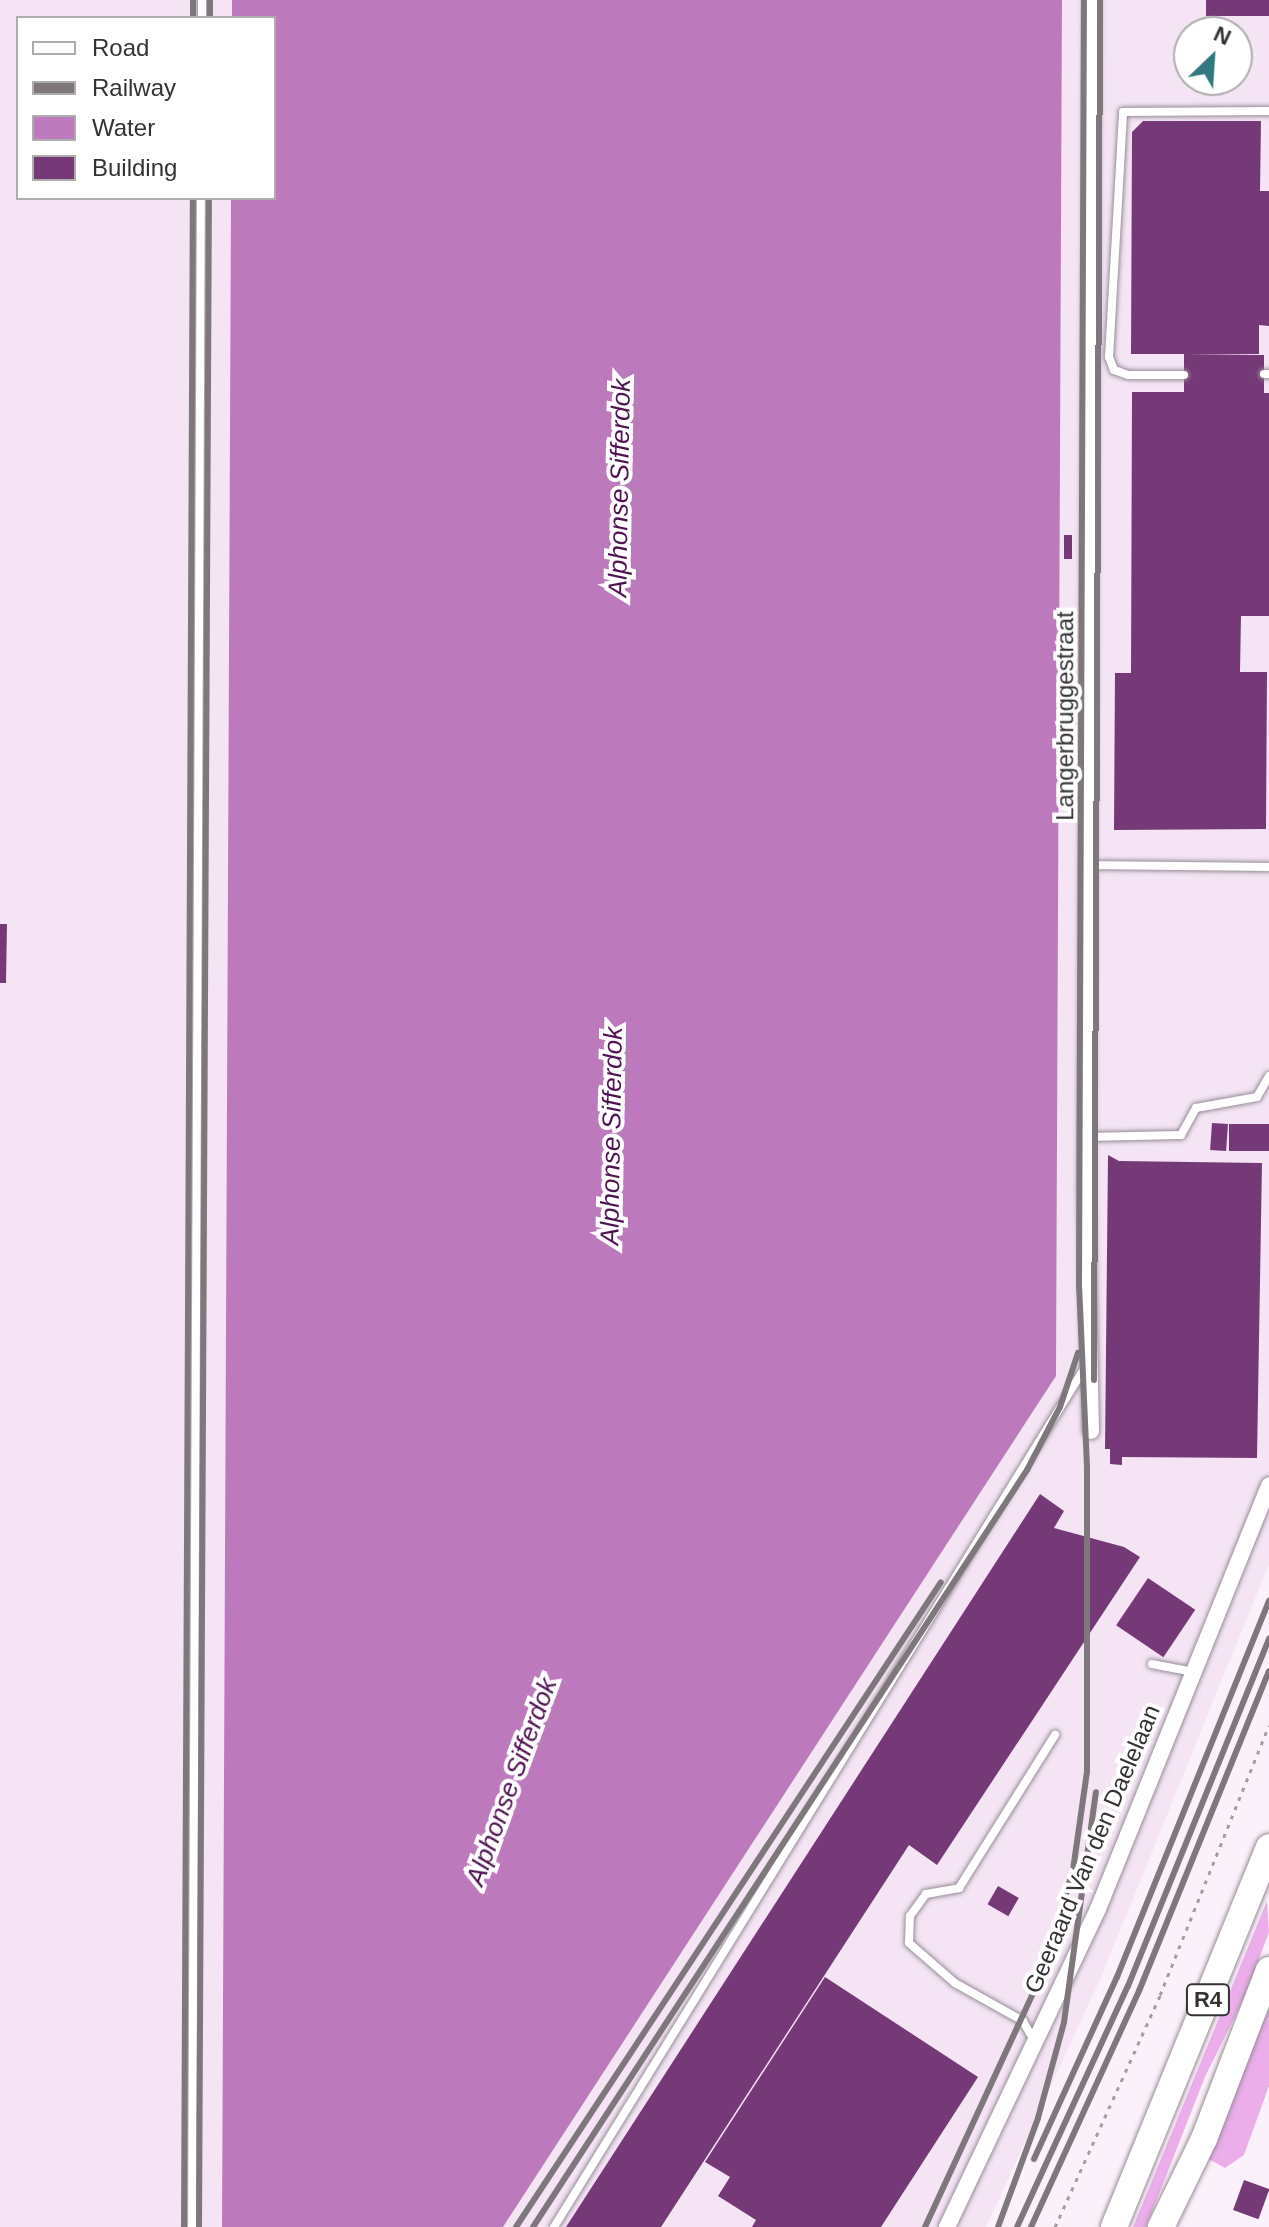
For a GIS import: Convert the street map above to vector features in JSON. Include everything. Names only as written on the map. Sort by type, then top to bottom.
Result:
[{"type":"highway","name":"R4","points":[[1114,2227],[1269,1847]]},
{"type":"highway","name":"R4","points":[[1161,2227],[1204,2139],[1269,1970]]},
{"type":"street","name":"Langerbruggestraat","points":[[1091,1431],[1087,1137],[1092,0]]},
{"type":"street","name":"Geeraard Van den Daelelaan","points":[[947,2227],[1098,1909],[1269,1485]]},
{"type":"lane","points":[[1184,375],[1128,375],[1114,370],[1109,357],[1123,112],[1269,111]]},
{"type":"lane","points":[[192,2227],[201,200]]},
{"type":"lane","points":[[1089,865],[1269,867]]},
{"type":"lane","points":[[1087,1137],[1181,1135],[1196,1108],[1257,1097],[1269,1076]]},
{"type":"lane","points":[[554,2227],[1089,1360]]},
{"type":"lane","points":[[1152,1664],[1194,1672]]},
{"type":"lane","points":[[1035,2042],[1023,2021],[955,1983],[909,1943],[910,1916],[926,1894],[959,1888],[1055,1735]]},
{"type":"path","points":[[1055,2227],[1160,1995],[1269,1725]]},
{"type":"shaded area","points":[[0,0],[232,0],[232,16],[16,16],[16,200],[231,200],[222,2227],[0,2227]]},
{"type":"shaded area","points":[[1062,0],[1269,0],[1269,1564],[1102,1975],[986,2227],[503,2227],[1056,1376]]},
{"type":"shaded area","points":[[1267,1901],[1269,1932],[1246,1994],[1205,2077],[1146,2227],[1133,2227]]},
{"type":"shaded area","points":[[1269,2008],[1269,2086],[1244,2155],[1225,2168],[1207,2158]]},
{"type":"water","name":"Alphonse Sifferdok","points":[[232,0],[1062,0],[1056,1376],[503,2227],[222,2227],[231,200],[276,200],[276,16],[232,16]]},
{"type":"building","points":[[1206,0],[1269,0],[1269,16],[1206,16]]},
{"type":"building","points":[[1143,121],[1261,121],[1260,191],[1269,191],[1269,326],[1259,325],[1259,354],[1187,355],[1264,355],[1264,393],[1269,393],[1269,616],[1241,616],[1240,672],[1267,672],[1266,829],[1114,830],[1115,673],[1131,673],[1132,392],[1184,392],[1184,354],[1131,354],[1132,132]]},
{"type":"building","points":[[1064,535],[1072,535],[1072,559],[1064,559]]},
{"type":"building","points":[[0,924],[7,924],[6,983],[0,983]]},
{"type":"building","points":[[1212,1123],[1228,1124],[1226,1151],[1210,1150]]},
{"type":"building","points":[[1229,1124],[1269,1124],[1269,1151],[1229,1151]]},
{"type":"building","points":[[1108,1155],[1119,1161],[1262,1163],[1257,1458],[1122,1457],[1122,1465],[1110,1464],[1110,1449],[1105,1449]]},
{"type":"building","points":[[1040,1494],[1064,1511],[1054,1528],[1124,1547],[1140,1557],[937,1865],[909,1845],[661,2227],[566,2227]]},
{"type":"building","points":[[1148,1578],[1195,1610],[1163,1657],[1116,1625]]},
{"type":"building","points":[[998,1886],[1019,1898],[1008,1916],[988,1904]]},
{"type":"building","points":[[825,1977],[978,2077],[881,2227],[752,2227],[756,2220],[718,2196],[730,2177],[705,2162]]},
{"type":"building","points":[[1244,2180],[1269,2189],[1258,2219],[1233,2210]]},
{"type":"railway","points":[[193,0],[193,16]]},
{"type":"railway","points":[[210,0],[210,16]]},
{"type":"railway","points":[[925,2227],[1043,1972],[1073,1870],[1087,1772],[1087,1467],[1079,1287],[1084,0]]},
{"type":"railway","points":[[1094,1380],[1100,0]]},
{"type":"railway","points":[[184,2227],[193,200]]},
{"type":"railway","points":[[199,2227],[209,200]]},
{"type":"railway","points":[[533,2227],[1027,1470],[1060,1407],[1078,1353]]},
{"type":"railway","points":[[516,2227],[941,1582]]},
{"type":"railway","points":[[1034,2159],[1117,1977],[1269,1600]]},
{"type":"railway","points":[[1017,2227],[1128,1986],[1269,1638]]},
{"type":"railway","points":[[1031,2227],[1139,1991],[1269,1671]]},
{"type":"railway","points":[[998,2227],[1038,2118],[1064,2022],[1096,1792]]}]
